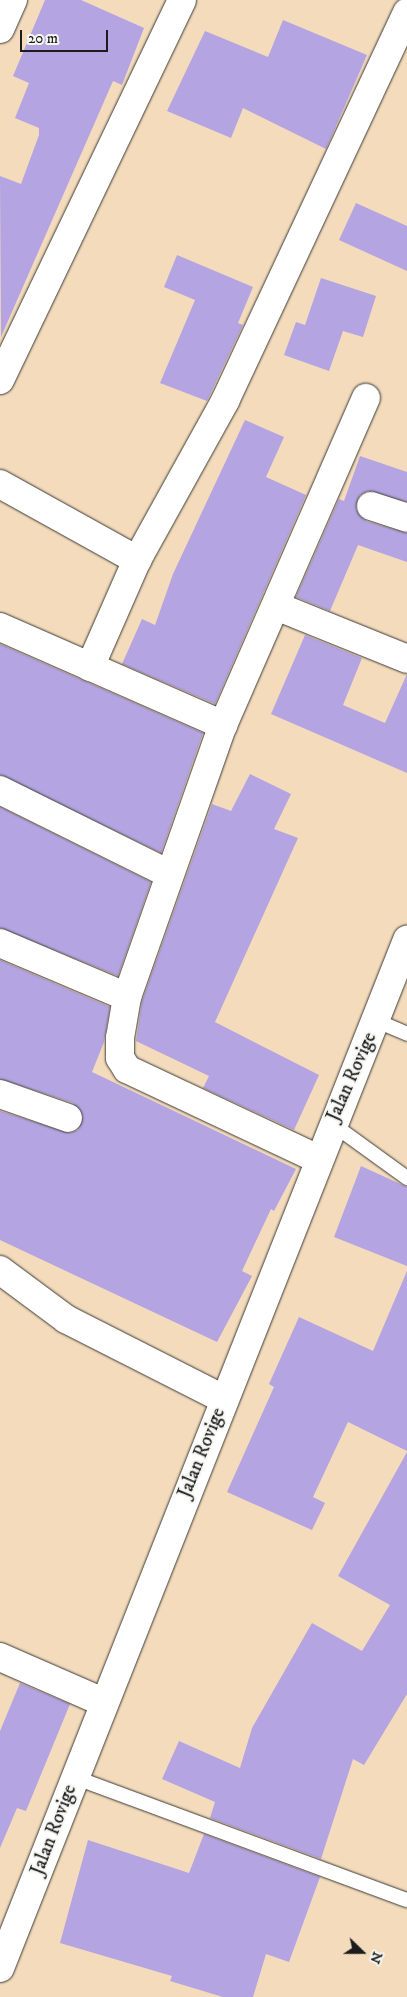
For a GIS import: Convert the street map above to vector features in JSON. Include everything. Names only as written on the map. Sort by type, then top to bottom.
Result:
[{"type":"street","points":[[0,30],[13,0]]},
{"type":"street","points":[[0,380],[182,0]]},
{"type":"street","points":[[90,667],[137,560],[225,401],[407,13]]},
{"type":"street","points":[[318,1159],[127,1069],[120,1058],[120,1038],[127,997],[223,726],[366,398]]},
{"type":"street","points":[[0,484],[137,560]]},
{"type":"street","points":[[372,506],[407,518]]},
{"type":"street","points":[[276,606],[407,659]]},
{"type":"street","points":[[0,627],[223,726]]},
{"type":"street","points":[[0,790],[169,874]]},
{"type":"street","name":"Jalan Rovige","points":[[0,1968],[102,1702],[224,1399],[331,1123],[377,1020],[407,940]]},
{"type":"street","points":[[0,943],[127,997]]},
{"type":"street","points":[[0,1094],[68,1118]]},
{"type":"street","points":[[0,1270],[66,1319],[224,1399]]},
{"type":"street","points":[[0,1657],[102,1702]]},
{"type":"lane","points":[[377,1020],[407,1034]]},
{"type":"lane","points":[[331,1123],[407,1178]]},
{"type":"lane","points":[[74,1777],[407,1900]]},
{"type":"building","points":[[45,0],[81,0],[144,28],[122,85],[113,81],[1,337],[0,176],[21,184],[39,135],[39,128],[15,118],[29,83],[13,76]]},
{"type":"building","points":[[283,20],[367,55],[326,149],[243,108],[231,138],[167,111],[205,31],[268,57]]},
{"type":"building","points":[[356,203],[407,226],[407,271],[339,240]]},
{"type":"building","points":[[177,255],[253,287],[238,323],[243,325],[207,401],[160,383],[195,300],[164,287]]},
{"type":"building","points":[[321,278],[376,296],[363,337],[343,331],[329,371],[284,355],[296,322],[305,325]]},
{"type":"building","points":[[245,420],[284,437],[266,477],[306,495],[215,704],[122,664],[142,619],[155,625],[173,574]]},
{"type":"building","points":[[360,456],[407,472],[407,502],[368,491],[360,495],[356,509],[366,521],[407,533],[407,562],[358,545],[330,611],[296,597],[339,499],[344,501]]},
{"type":"building","points":[[305,635],[362,658],[343,705],[385,723],[407,674],[407,773],[271,714]]},
{"type":"building","points":[[0,644],[203,733],[161,853],[0,775]]},
{"type":"building","points":[[250,774],[291,794],[274,829],[298,838],[215,1022],[319,1075],[294,1130],[203,1088],[209,1076],[136,1041],[142,1001],[212,804],[231,811]]},
{"type":"building","points":[[0,807],[151,882],[118,976],[0,928]]},
{"type":"building","points":[[0,960],[110,1007],[104,1042],[92,1072],[296,1169],[274,1211],[271,1209],[242,1271],[252,1276],[217,1342],[0,1240],[0,1111],[70,1133],[78,1130],[83,1116],[73,1103],[0,1079]]},
{"type":"building","points":[[361,1166],[407,1187],[407,1266],[334,1237]]},
{"type":"building","points":[[407,1271],[407,1451],[348,1422],[313,1497],[325,1503],[312,1530],[227,1492],[274,1387],[269,1384],[299,1317],[373,1351]]},
{"type":"building","points":[[407,1452],[407,1694],[364,1765],[353,1759],[321,1859],[210,1818],[215,1802],[162,1779],[179,1741],[240,1768],[252,1728],[312,1623],[362,1651],[390,1605],[338,1576]]},
{"type":"building","points":[[20,1683],[70,1704],[26,1811],[17,1808],[0,1848],[0,1731]]},
{"type":"building","points":[[204,1834],[320,1877],[289,1962],[266,1954],[253,1997],[223,1997],[170,1981],[172,1976],[60,1943],[88,1840],[189,1873]]}]
